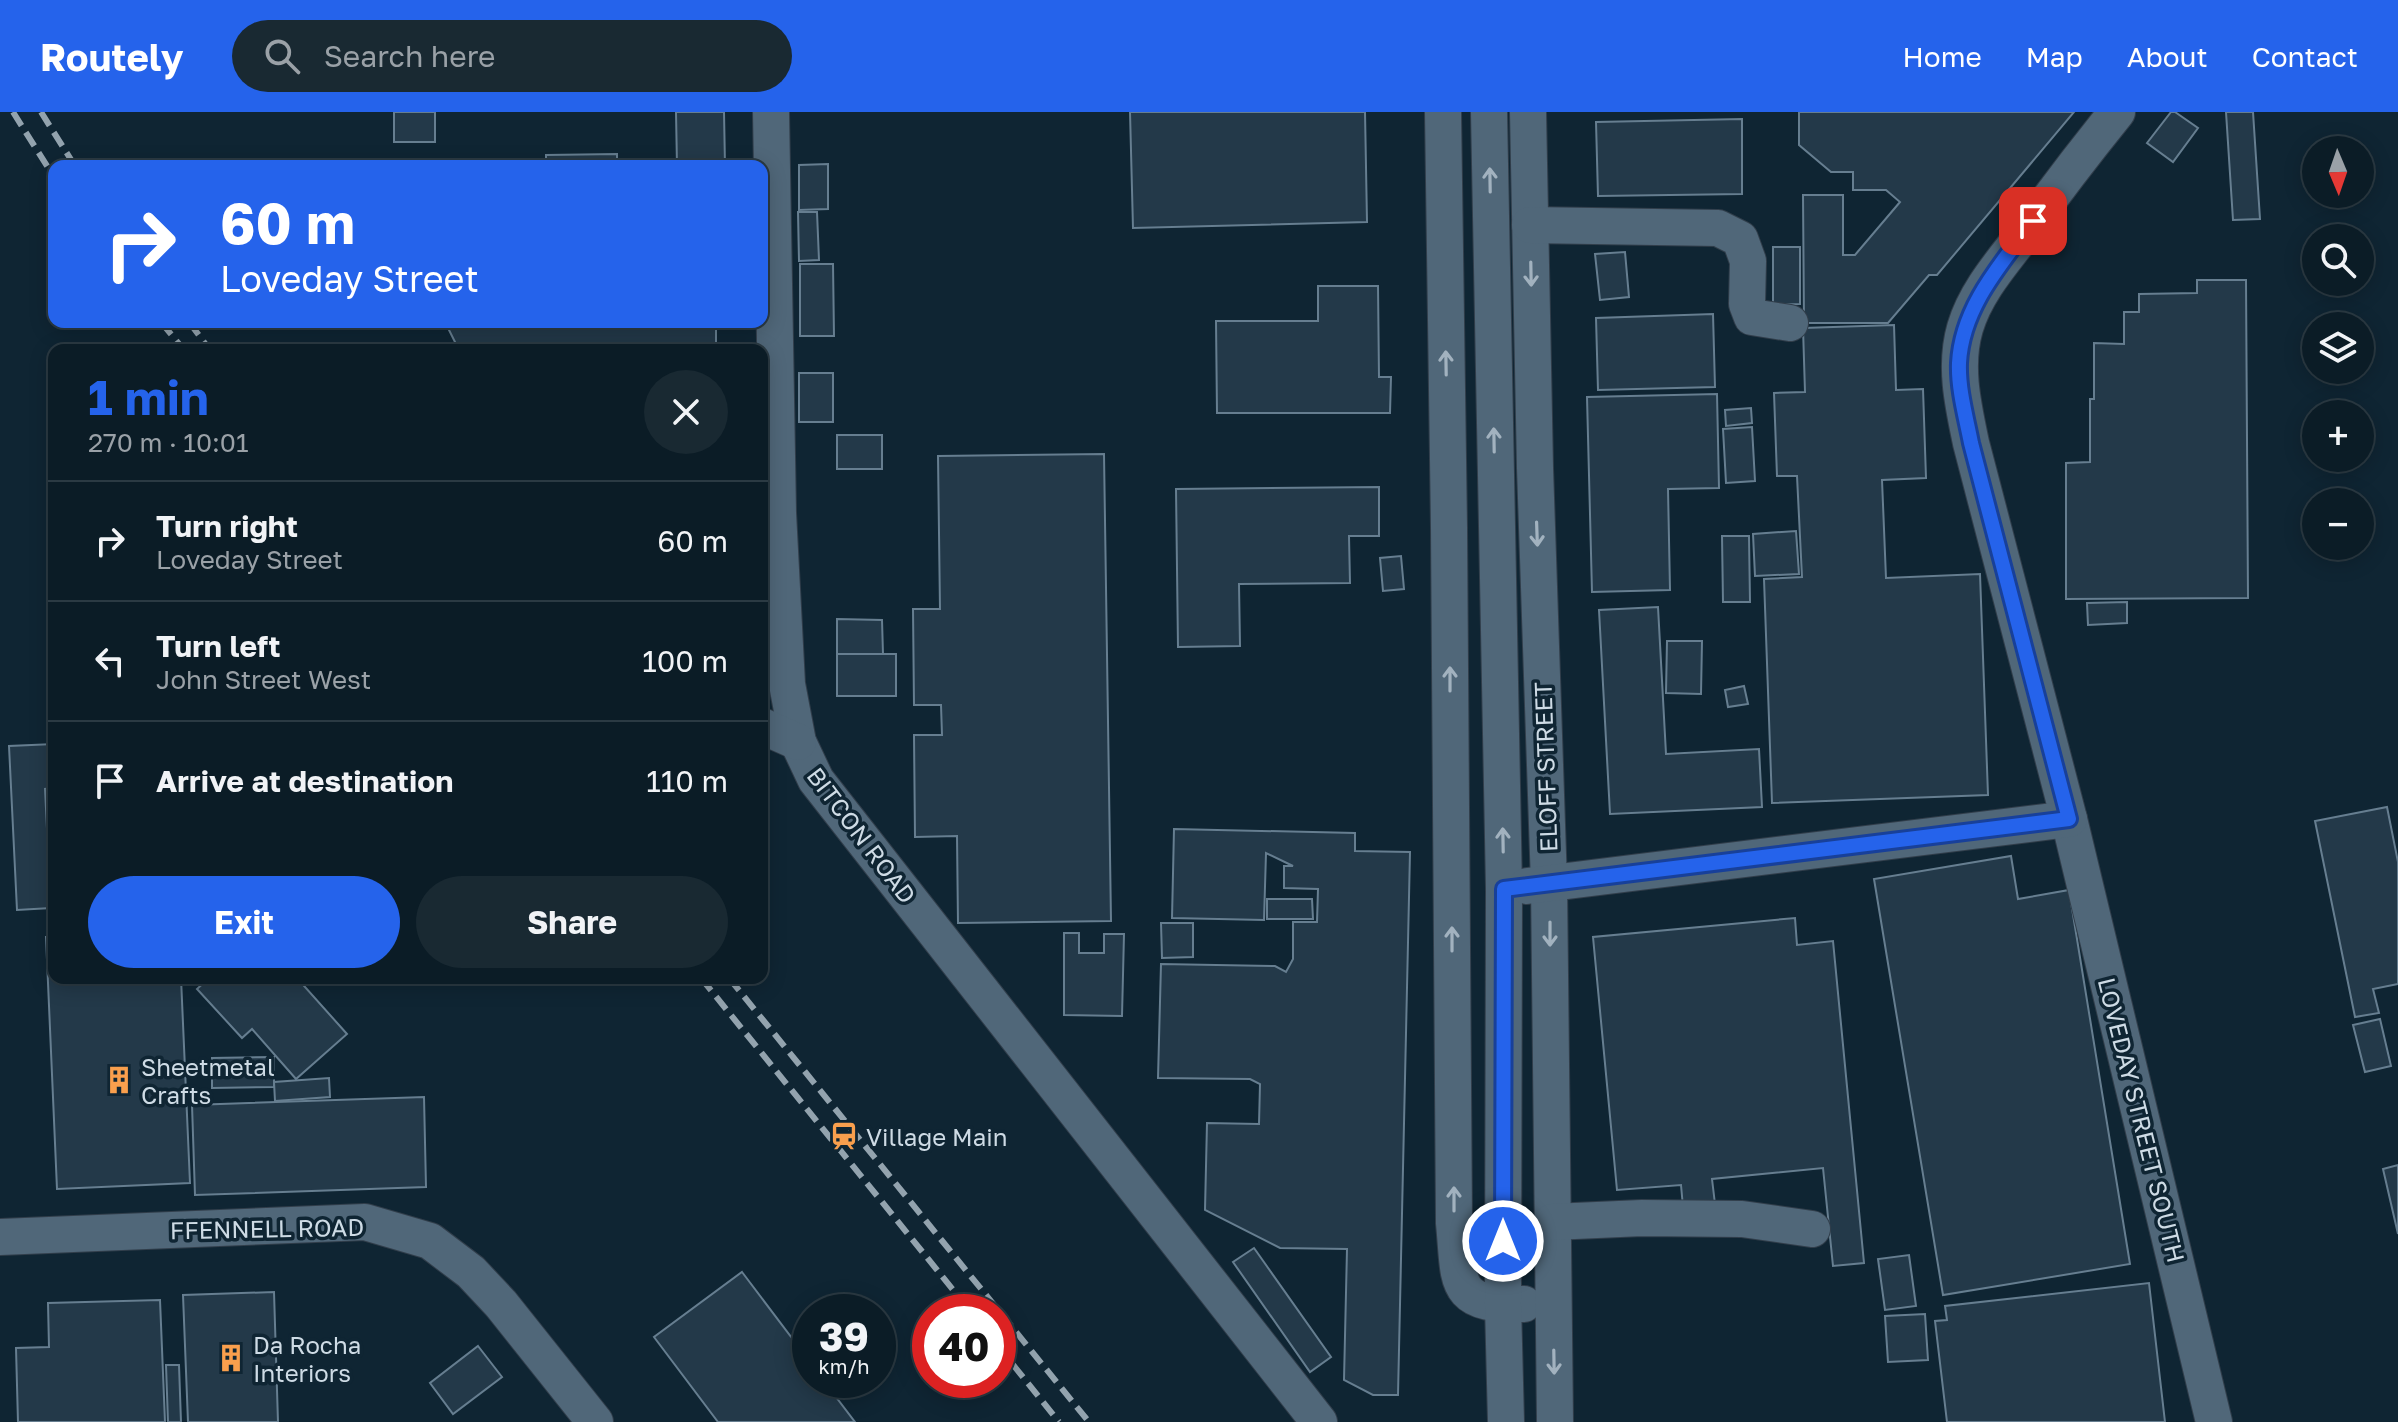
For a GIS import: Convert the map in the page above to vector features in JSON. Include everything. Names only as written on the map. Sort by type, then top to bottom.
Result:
[{"type":"street","name":"BITCON ROAD","points":[[771,112],[779,529],[787,684],[798,742],[816,780],[1319,1422]]},
{"type":"street","points":[[1443,112],[1454,1223],[1460,1280],[1470,1296],[1503,1305],[1553,1303]]},
{"type":"street","name":"ELOFF STREET","points":[[1489,112],[1504,889],[1503,1305],[1506,1422]]},
{"type":"street","name":"ELOFF STREET","points":[[1528,112],[1535,468],[1549,884],[1555,1422]]},
{"type":"street","name":"LOVEDAY STREET SOUTH","points":[[2117,112],[2066,175],[1983,288],[1965,327],[1959,363],[1971,443],[2069,819],[2214,1422]]},
{"type":"street","points":[[1530,225],[1718,228],[1740,239],[1748,261],[1747,304],[1752,317],[1790,323]]},
{"type":"street","points":[[768,729],[798,742]]},
{"type":"street","points":[[1504,889],[2069,819]]},
{"type":"street","points":[[1552,1222],[1642,1218],[1742,1219],[1812,1229]]},
{"type":"street","name":"FFENNELL ROAD","points":[[0,1237],[365,1222],[430,1241],[471,1272],[501,1304],[595,1422]]},
{"type":"building","points":[[394,112],[435,112],[435,142],[394,142]]},
{"type":"building","points":[[676,112],[724,112],[725,160],[677,160]]},
{"type":"building","points":[[1130,112],[1365,112],[1367,222],[1133,228]]},
{"type":"building","points":[[1799,112],[2074,112],[1937,275],[1929,275],[1888,323],[1804,323],[1803,195],[1843,195],[1843,255],[1855,255],[1900,202],[1886,190],[1853,190],[1853,172],[1831,172],[1799,145]]},
{"type":"building","points":[[2171,112],[2198,128],[2173,162],[2147,143]]},
{"type":"building","points":[[2226,112],[2253,112],[2260,219],[2233,220]]},
{"type":"building","points":[[1742,119],[1742,194],[1598,196],[1596,122]]},
{"type":"building","points":[[617,154],[617,160],[546,160],[546,155]]},
{"type":"building","points":[[828,164],[828,209],[799,210],[799,165]]},
{"type":"building","points":[[798,212],[817,212],[819,260],[799,261]]},
{"type":"building","points":[[1773,247],[1800,247],[1800,304],[1773,305]]},
{"type":"building","points":[[1625,252],[1629,297],[1600,300],[1595,254]]},
{"type":"building","points":[[800,264],[833,264],[834,336],[800,336]]},
{"type":"building","points":[[2197,280],[2246,280],[2248,598],[2066,599],[2066,463],[2090,462],[2094,343],[2124,344],[2124,312],[2139,312],[2139,294],[2197,293]]},
{"type":"building","points":[[1318,286],[1378,286],[1379,377],[1391,377],[1390,413],[1217,413],[1216,321],[1318,321]]},
{"type":"building","points":[[1713,314],[1715,387],[1598,390],[1596,318]]},
{"type":"building","points":[[1894,325],[1896,390],[1923,389],[1926,478],[1882,480],[1886,578],[1980,574],[1988,795],[1772,803],[1764,579],[1802,577],[1797,476],[1777,476],[1774,393],[1805,392],[1803,328]]},
{"type":"building","points":[[448,328],[716,328],[716,344],[456,344]]},
{"type":"building","points":[[799,373],[833,373],[833,422],[799,422]]},
{"type":"building","points":[[1717,394],[1719,488],[1668,489],[1670,590],[1592,592],[1587,397]]},
{"type":"building","points":[[1751,408],[1752,423],[1726,426],[1725,410]]},
{"type":"building","points":[[1752,427],[1755,481],[1726,483],[1723,429]]},
{"type":"building","points":[[837,435],[882,435],[882,469],[837,469]]},
{"type":"building","points":[[1104,454],[1111,921],[958,923],[957,836],[915,837],[914,735],[942,735],[941,705],[914,705],[913,609],[940,609],[938,456]]},
{"type":"building","points":[[1379,487],[1379,536],[1349,536],[1350,583],[1239,584],[1240,646],[1178,647],[1176,489]]},
{"type":"building","points":[[1796,531],[1799,574],[1755,576],[1753,534]]},
{"type":"building","points":[[1722,536],[1749,536],[1750,602],[1723,602]]},
{"type":"building","points":[[1401,556],[1404,589],[1383,591],[1380,558]]},
{"type":"building","points":[[2127,602],[2127,623],[2088,625],[2087,603]]},
{"type":"building","points":[[1658,607],[1666,754],[1759,749],[1762,807],[1610,814],[1599,610]]},
{"type":"building","points":[[837,619],[882,620],[883,654],[837,654]]},
{"type":"building","points":[[1667,641],[1702,641],[1701,694],[1666,693]]},
{"type":"building","points":[[837,654],[896,654],[896,696],[837,696]]},
{"type":"building","points":[[1744,686],[1748,704],[1728,707],[1725,690]]},
{"type":"building","points":[[48,744],[48,789],[45,789],[48,908],[17,910],[9,746]]},
{"type":"building","points":[[2387,807],[2398,862],[2398,984],[2373,989],[2379,1013],[2355,1017],[2315,821]]},
{"type":"building","points":[[1174,829],[1355,833],[1355,851],[1410,852],[1398,1395],[1373,1395],[1344,1380],[1347,1249],[1280,1248],[1205,1210],[1207,1123],[1259,1124],[1260,1084],[1250,1079],[1158,1078],[1161,964],[1275,966],[1286,972],[1293,959],[1293,922],[1317,922],[1318,889],[1284,888],[1284,866],[1293,866],[1266,853],[1264,920],[1172,918]]},
{"type":"building","points":[[2011,856],[2018,899],[2069,890],[2130,1264],[1943,1295],[1874,879]]},
{"type":"building","points":[[1267,899],[1312,899],[1313,919],[1267,919]]},
{"type":"building","points":[[1795,918],[1797,945],[1833,941],[1864,1263],[1833,1266],[1823,1168],[1712,1179],[1715,1204],[1683,1207],[1681,1185],[1617,1190],[1593,937]]},
{"type":"building","points":[[1161,923],[1193,923],[1193,957],[1162,958]]},
{"type":"building","points":[[1064,933],[1079,933],[1079,953],[1104,953],[1104,934],[1124,934],[1122,1016],[1064,1015]]},
{"type":"building","name":"Sheetmetal Crafts","points":[[46,937],[48,937],[48,983]]},
{"type":"building","name":"Sheetmetal Crafts","points":[[48,984],[181,984],[190,1183],[57,1189]]},
{"type":"building","points":[[202,984],[302,984],[347,1034],[296,1079],[252,1029],[242,1038],[197,989]]},
{"type":"building","points":[[2380,1019],[2391,1066],[2365,1072],[2353,1025]]},
{"type":"building","points":[[274,1057],[274,1087],[212,1088],[212,1058]]},
{"type":"building","points":[[329,1078],[330,1097],[275,1101],[274,1082]]},
{"type":"building","points":[[424,1097],[426,1187],[195,1195],[192,1105]]},
{"type":"building","points":[[2398,1165],[2398,1234],[2383,1169]]},
{"type":"building","points":[[1254,1248],[1331,1357],[1310,1372],[1233,1262]]},
{"type":"building","points":[[1909,1255],[1916,1306],[1885,1310],[1878,1259]]},
{"type":"building","points":[[742,1272],[792,1338],[792,1398],[837,1398],[855,1422],[718,1422],[654,1337]]},
{"type":"building","points":[[2149,1283],[2165,1422],[1947,1422],[1935,1321],[1947,1320],[1945,1306]]},
{"type":"building","name":"Da Rocha Interiors","points":[[274,1292],[278,1422],[188,1422],[183,1295]]},
{"type":"building","points":[[160,1300],[165,1422],[18,1422],[16,1348],[49,1347],[48,1303]]},
{"type":"building","points":[[1925,1314],[1928,1360],[1888,1362],[1885,1316]]},
{"type":"building","points":[[478,1346],[502,1377],[453,1414],[430,1383]]},
{"type":"building","points":[[166,1365],[179,1365],[181,1422],[168,1422]]},
{"type":"railway","points":[[13,112],[48,167]]},
{"type":"railway","points":[[41,112],[71,160]]},
{"type":"railway","points":[[166,328],[179,344]]},
{"type":"railway","points":[[194,328],[206,344]]},
{"type":"railway","points":[[706,984],[956,1294]]},
{"type":"railway","points":[[734,984],[1089,1422]]},
{"type":"railway","points":[[1016,1368],[1059,1422]]},
{"type":"place","name":"Sheetmetal Crafts","points":[[119,1080]]},
{"type":"place","name":"Village Main","points":[[844,1136]]},
{"type":"place","name":"Da Rocha Interiors","points":[[231,1358]]},
{"type":"route","points":[[1503,1241],[1504,889],[2069,819],[1971,443],[1959,363],[1965,327],[1983,288],[2033,221]]}]
